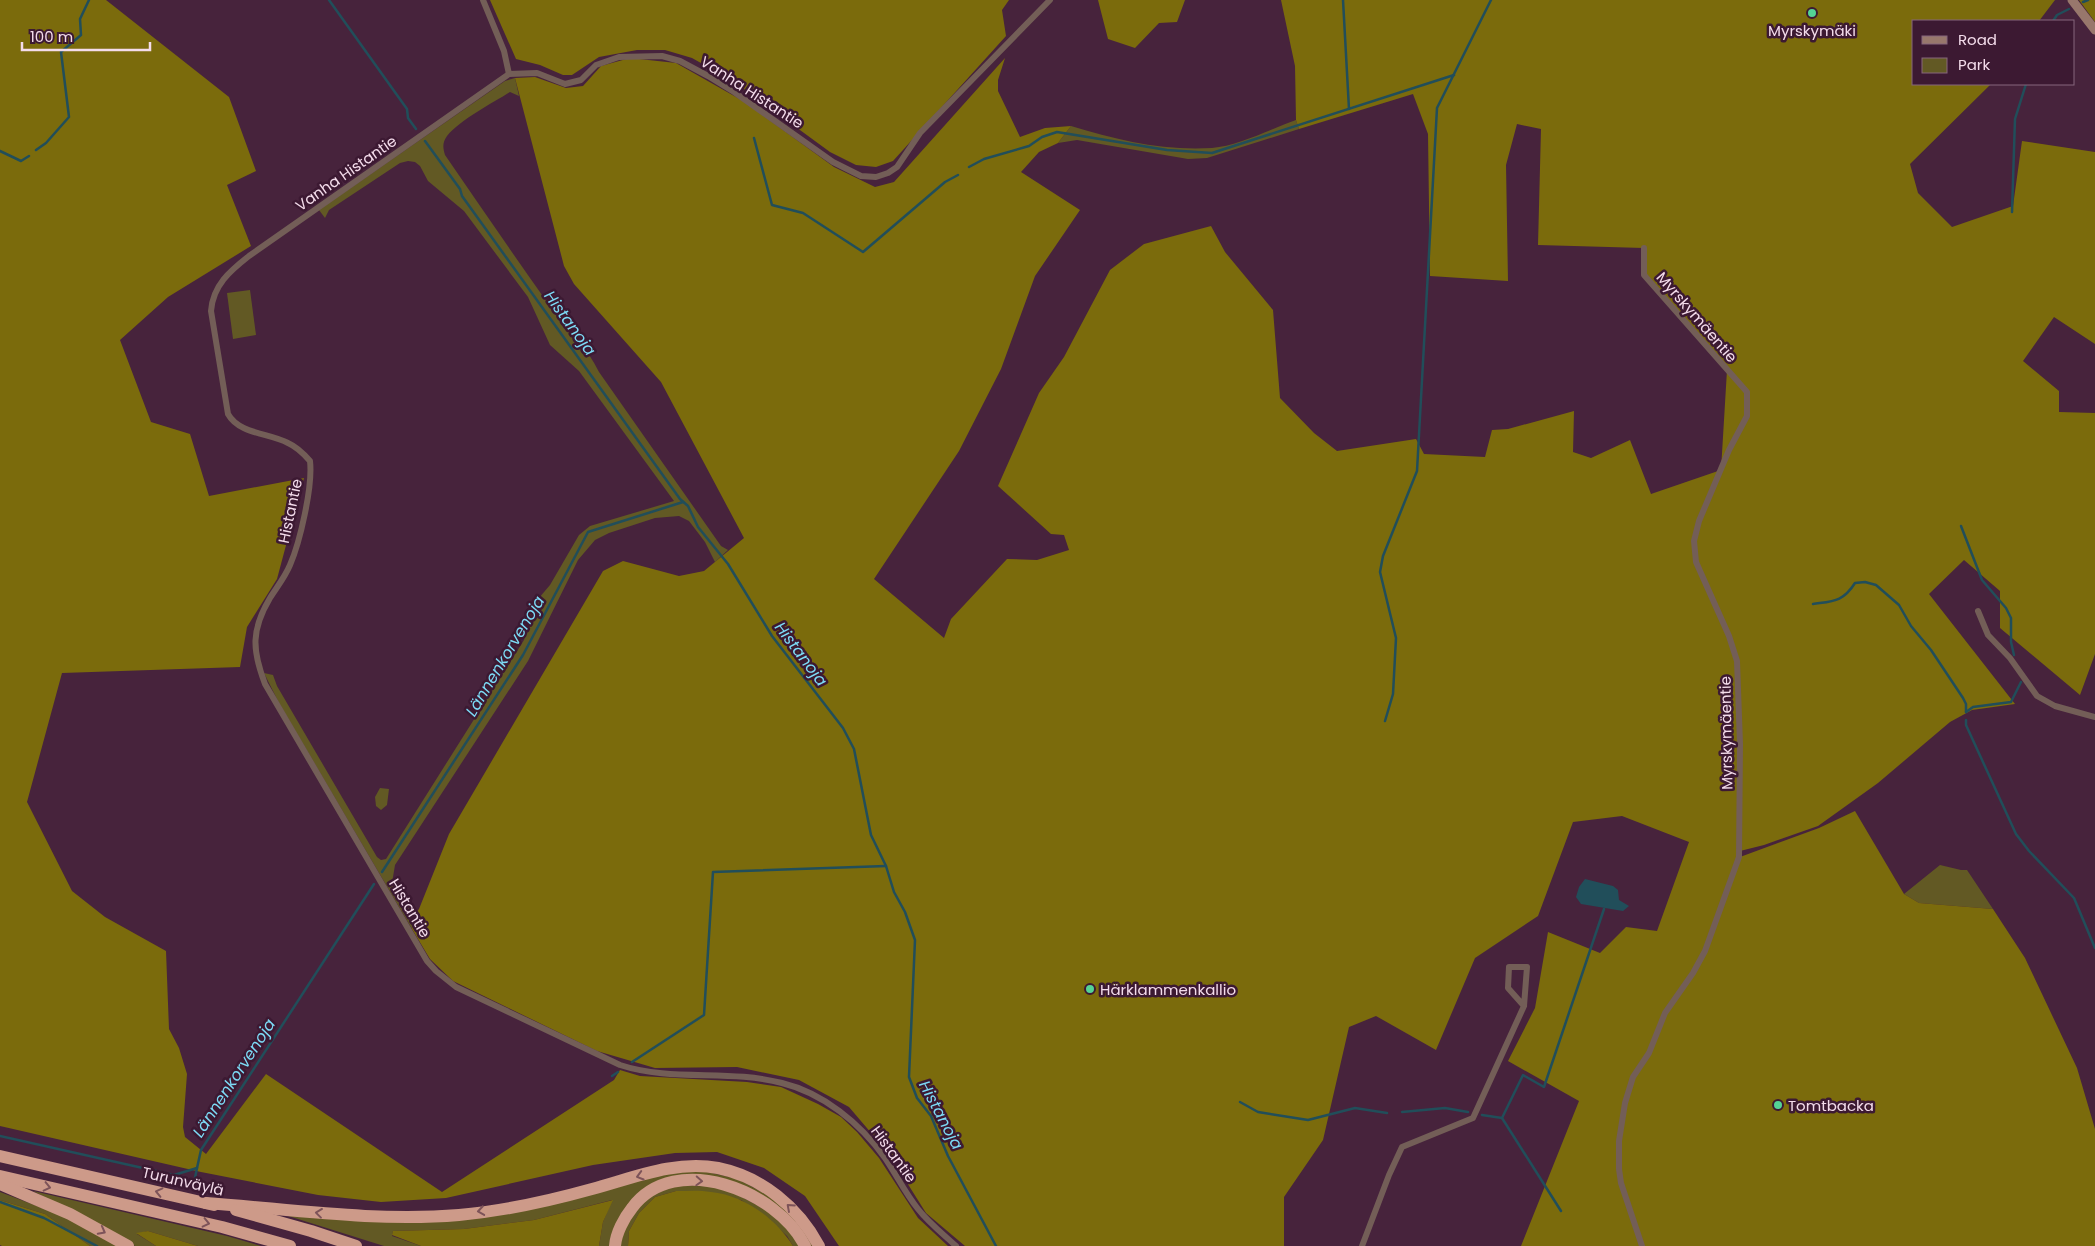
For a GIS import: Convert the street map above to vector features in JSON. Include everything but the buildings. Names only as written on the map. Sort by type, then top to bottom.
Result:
[{"type":"highway","name":"Turunväylä","points":[[0,1156],[206,1202],[312,1231],[356,1246]]},
{"type":"highway","points":[[206,1202],[325,1214],[397,1217],[459,1215],[530,1204],[662,1170],[692,1166],[717,1168],[737,1173],[760,1184],[795,1210],[810,1229],[819,1246]]},
{"type":"highway","points":[[0,1176],[222,1227],[290,1246]]},
{"type":"highway","points":[[616,1246],[626,1216],[642,1196],[649,1190],[665,1183],[686,1180],[705,1180],[725,1184],[748,1193],[772,1209],[801,1238],[805,1246]]},
{"type":"highway","points":[[0,1184],[70,1214],[128,1246]]},
{"type":"street","points":[[483,0],[504,52],[509,74]]},
{"type":"street","name":"Vanha Histantie","points":[[214,334],[211,311],[212,302],[221,281],[235,266],[509,74],[537,73],[565,84],[581,80],[596,66],[611,58],[642,55],[662,56],[680,61],[708,76],[833,162],[861,176],[876,177],[888,173],[897,167],[920,133],[1050,0]]},
{"type":"street","points":[[2072,0],[2095,30]]},
{"type":"street","name":"Myrskymäentie","points":[[1642,1246],[1621,1183],[1619,1169],[1619,1141],[1625,1103],[1633,1077],[1649,1053],[1665,1013],[1694,973],[1705,951],[1739,857],[1740,744],[1737,661],[1729,636],[1696,562],[1694,541],[1702,514],[1729,450],[1747,416],[1747,392],[1644,275],[1644,248]]},
{"type":"street","name":"Histantie","points":[[214,334],[221,365],[228,414],[231,419],[240,427],[274,437],[297,448],[310,461],[311,469],[307,498],[290,566],[259,616],[255,632],[255,650],[258,666],[270,693],[411,935],[432,966],[456,987],[620,1065],[639,1071],[657,1073],[755,1078],[783,1083],[821,1099],[840,1111],[859,1127],[885,1158],[919,1210],[956,1246]]},
{"type":"street","points":[[1978,611],[1988,635],[2010,658],[2037,696],[2055,706],[2095,718]]},
{"type":"street","points":[[1362,1246],[1402,1146],[1473,1118],[1524,1006],[1527,967],[1509,967],[1508,988],[1524,1006]]},
{"type":"green space","points":[[515,78],[519,96],[510,92],[460,124],[444,141],[445,155],[547,302],[588,354],[721,546],[728,550],[715,562],[705,542],[689,521],[679,516],[655,518],[609,533],[595,540],[578,560],[528,661],[395,865],[392,883],[412,913],[415,914],[412,929],[279,703],[264,673],[273,675],[277,686],[377,857],[381,860],[386,859],[524,640],[533,605],[550,585],[579,535],[590,526],[674,501],[579,371],[550,345],[528,297],[464,211],[428,181],[420,166],[415,162],[400,163],[329,210],[325,218],[319,210],[505,81]]},
{"type":"green space","points":[[1296,120],[1299,129],[1207,158],[1188,159],[1077,140],[1058,143],[1071,126],[1106,136],[1158,146],[1212,148],[1243,141]]},
{"type":"green space","points":[[250,290],[256,335],[233,339],[227,293]]},
{"type":"green space","points":[[380,788],[389,789],[387,805],[381,810],[376,806],[375,797]]},
{"type":"green space","points":[[1940,865],[1967,870],[1993,909],[1919,903],[1904,894]]},
{"type":"green space","points":[[699,1170],[738,1179],[782,1203],[815,1246],[809,1246],[759,1194],[658,1181],[612,1246],[599,1246],[603,1222],[612,1200],[534,1220],[464,1229],[393,1231],[392,1236],[421,1246],[384,1246],[282,1214],[443,1219],[655,1175]]},
{"type":"green space","points":[[670,1185],[723,1187],[772,1213],[789,1230],[800,1246],[793,1246],[787,1236],[766,1217],[741,1200],[676,1191],[655,1197],[639,1213],[629,1231],[628,1246],[619,1246],[622,1232],[640,1203]]},
{"type":"green space","points":[[33,1191],[227,1236],[261,1246],[198,1246],[148,1231],[137,1234],[156,1246],[135,1246],[122,1237]]},
{"type":"green space","points":[[0,1192],[66,1217],[117,1246],[90,1246],[45,1214],[0,1200]]},
{"type":"shaded area","points":[[0,0],[106,0],[229,97],[256,171],[227,185],[251,246],[168,297],[120,340],[151,422],[190,434],[209,496],[304,478],[277,579],[247,627],[240,667],[62,673],[27,802],[72,891],[105,917],[166,951],[169,1029],[179,1048],[187,1074],[183,1127],[185,1137],[206,1154],[266,1074],[442,1192],[614,1080],[620,1070],[640,1076],[747,1082],[781,1087],[841,1117],[857,1132],[879,1158],[918,1218],[948,1246],[839,1246],[805,1196],[764,1168],[717,1152],[675,1153],[593,1165],[446,1198],[381,1202],[318,1195],[201,1172],[0,1126]]},
{"type":"shaded area","points":[[490,0],[1009,0],[1002,10],[1006,36],[893,161],[876,167],[856,165],[830,152],[733,81],[692,58],[665,50],[637,50],[599,57],[572,75],[563,75],[540,65],[516,59]]},
{"type":"shaded area","points":[[1098,0],[1185,0],[1177,22],[1159,23],[1135,48],[1108,39]]},
{"type":"shaded area","points":[[1281,0],[2055,0],[2040,20],[1912,20],[1912,85],[1990,85],[1910,164],[1918,193],[1952,227],[2013,206],[2022,141],[2095,152],[2095,344],[2054,317],[2023,361],[2059,391],[2059,412],[2095,413],[2095,654],[2080,695],[2000,628],[2000,591],[1964,560],[1929,594],[2015,704],[1972,710],[1950,722],[1878,783],[1818,826],[1764,845],[1740,851],[1740,857],[1819,828],[1855,811],[1904,894],[1919,903],[1993,909],[2025,958],[2077,1068],[2095,1129],[2095,1246],[1521,1246],[1579,1101],[1508,1061],[1535,1008],[1548,932],[1600,953],[1626,927],[1657,931],[1689,842],[1622,816],[1573,822],[1538,916],[1475,958],[1436,1050],[1376,1016],[1349,1027],[1323,1140],[1284,1197],[1284,1246],[965,1246],[926,1213],[889,1154],[849,1107],[799,1080],[737,1067],[655,1068],[597,1051],[453,981],[430,959],[412,929],[415,914],[419,909],[449,834],[603,571],[623,561],[679,576],[704,571],[744,538],[661,382],[574,284],[564,266],[515,78],[535,77],[566,88],[583,86],[601,66],[630,58],[676,63],[743,101],[834,167],[875,187],[894,182],[1005,58],[998,80],[998,91],[1020,137],[1045,128],[1071,126],[1058,143],[1039,152],[1021,172],[1080,210],[1035,276],[1001,369],[959,451],[874,579],[944,638],[951,619],[1007,559],[1037,560],[1069,550],[1064,535],[1051,534],[998,486],[1039,393],[1064,357],[1110,270],[1144,244],[1211,226],[1225,252],[1273,310],[1280,398],[1314,433],[1337,451],[1416,439],[1424,454],[1485,457],[1492,430],[1508,429],[1574,411],[1573,452],[1591,458],[1630,440],[1651,494],[1721,470],[1727,370],[1644,275],[1644,248],[1538,245],[1541,129],[1517,124],[1506,165],[1508,281],[1430,276],[1428,134],[1413,94],[1299,129],[1296,120],[1295,66]]},
{"type":"shaded area","points":[[2079,0],[2095,0],[2095,22]]},
{"type":"shaded area","points":[[676,1191],[703,1191],[723,1194],[747,1203],[778,1227],[793,1246],[628,1246],[629,1231],[639,1213],[655,1197]]},
{"type":"shaded area","points":[[0,1200],[45,1214],[90,1246],[0,1245]]},
{"type":"shaded area","points":[[613,1200],[603,1222],[599,1246],[421,1246],[392,1235],[393,1231],[464,1229],[534,1220]]},
{"type":"shaded area","points":[[148,1231],[198,1246],[156,1246],[136,1233]]},
{"type":"water","points":[[1585,879],[1613,886],[1618,890],[1619,900],[1629,906],[1623,911],[1581,904],[1576,897],[1579,887]]},
{"type":"waterway","points":[[36,150],[46,143],[69,117],[61,52],[81,35],[80,19],[89,0]]},
{"type":"waterway","name":"Histanoja","points":[[329,0],[407,109],[408,118],[416,129]]},
{"type":"waterway","points":[[1343,0],[1349,109]]},
{"type":"waterway","points":[[1385,721],[1393,694],[1396,638],[1380,572],[1383,556],[1417,471],[1437,108],[1491,0]]},
{"type":"waterway","points":[[2083,2],[2088,0]]},
{"type":"waterway","points":[[2054,20],[2057,15],[2069,9]]},
{"type":"waterway","points":[[969,167],[984,159],[1029,146],[1042,137],[1057,132],[1167,150],[1212,153],[1454,75]]},
{"type":"waterway","points":[[2012,212],[2015,119],[2026,85]]},
{"type":"waterway","points":[[754,138],[772,205],[803,213],[863,252],[945,182],[958,175]]},
{"type":"waterway","name":"Histanoja","points":[[425,141],[460,189],[462,196],[680,499],[688,506],[698,527],[728,564],[772,636],[843,728],[854,749],[871,835],[886,866],[894,892],[905,912],[915,940],[909,1077],[917,1098],[931,1116],[948,1156],[996,1246]]},
{"type":"waterway","points":[[0,151],[21,161],[29,156]]},
{"type":"waterway","name":"Lännenkorvenoja","points":[[382,872],[523,655],[588,532],[683,502]]},
{"type":"waterway","points":[[1961,526],[1982,580],[2006,608],[2011,618],[2011,642],[2014,655]]},
{"type":"waterway","points":[[1813,604],[1837,600],[1846,594],[1855,583],[1865,582],[1876,585],[1899,605],[1911,626],[1931,650],[1963,698],[1966,704],[1966,712]]},
{"type":"waterway","points":[[1966,712],[1973,707],[2011,702],[2021,682]]},
{"type":"waterway","points":[[1966,720],[1966,725],[2016,834],[2029,851],[2074,898],[2095,948]]},
{"type":"waterway","points":[[632,1062],[704,1015],[713,872],[886,866]]},
{"type":"waterway","name":"Lännenkorvenoja","points":[[0,1136],[174,1175],[197,1168],[201,1150],[374,884]]},
{"type":"waterway","points":[[1482,1115],[1502,1118],[1523,1075],[1544,1087],[1604,909]]},
{"type":"waterway","points":[[612,1076],[618,1072]]},
{"type":"waterway","points":[[1240,1102],[1258,1112],[1308,1120],[1355,1108],[1387,1113]]},
{"type":"waterway","points":[[1402,1112],[1445,1108],[1468,1112]]},
{"type":"waterway","points":[[1502,1118],[1561,1211]]},
{"type":"waterway","points":[[195,1178],[197,1168]]},
{"type":"waterway","points":[[0,1202],[44,1218],[97,1246]]},
{"type":"place","name":"Myrskymäki","points":[[1812,13]]},
{"type":"place","name":"Härklammenkallio","points":[[1090,989]]},
{"type":"place","name":"Tomtbacka","points":[[1778,1105]]}]
